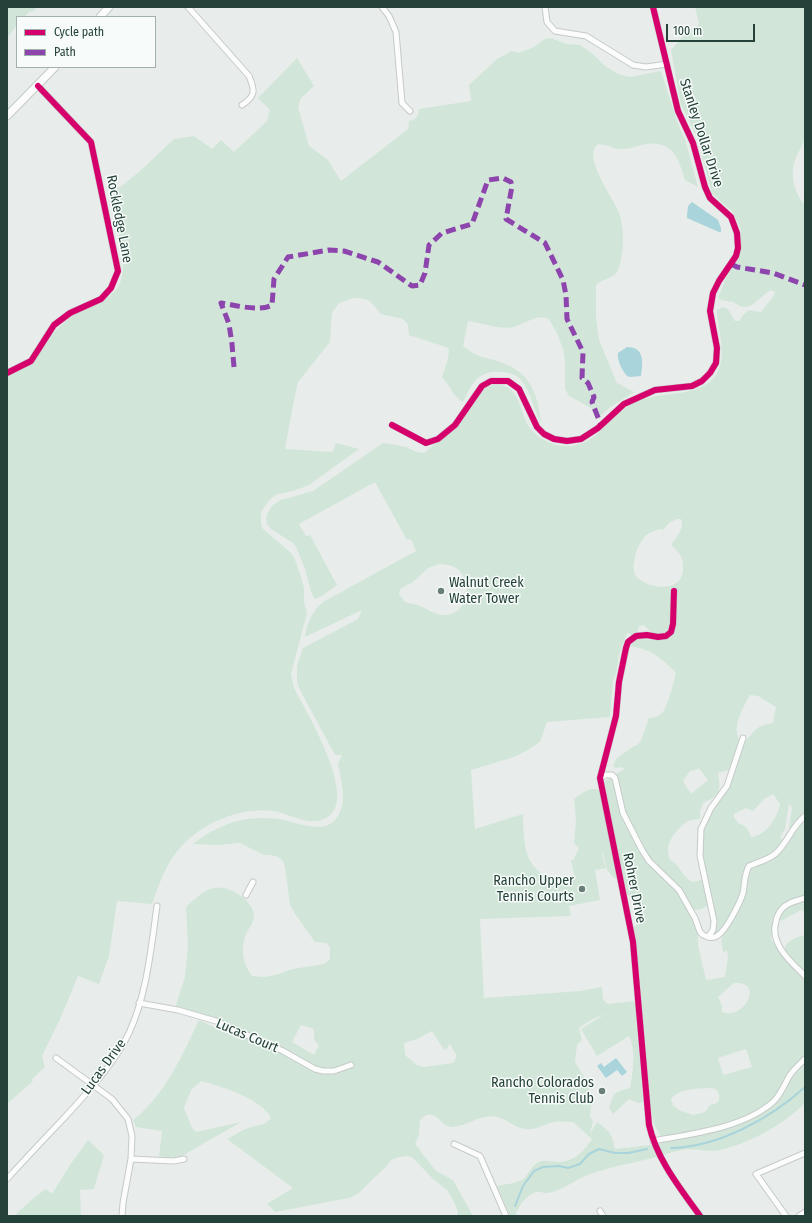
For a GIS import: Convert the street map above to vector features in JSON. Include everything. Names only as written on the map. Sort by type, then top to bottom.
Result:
[{"type":"street","points":[[101,16],[109,7]]},
{"type":"street","points":[[188,7],[249,76],[254,86],[253,95],[249,101],[242,106]]},
{"type":"street","points":[[382,7],[389,16],[396,32],[402,103],[410,110]]},
{"type":"street","points":[[545,7],[547,22],[555,31],[586,36],[633,65],[646,67],[667,64]]},
{"type":"street","name":"Stanley Dollar Drive","points":[[392,425],[426,443],[438,439],[456,425],[482,386],[491,381],[508,381],[520,389],[536,427],[544,434],[554,439],[567,441],[581,439],[598,428],[624,404],[655,390],[692,386],[702,381],[710,373],[716,363],[717,348],[710,310],[713,292],[736,256],[739,240],[731,217],[710,198],[705,187],[693,143],[678,111],[653,7]]},
{"type":"street","points":[[7,116],[54,68]]},
{"type":"street","name":"Rockledge Lane","points":[[7,373],[31,361],[54,325],[70,313],[101,299],[111,288],[118,271],[91,142],[38,86]]},
{"type":"street","name":"Rohrer Drive","points":[[674,591],[673,624],[671,632],[666,636],[658,637],[647,635],[636,636],[628,642],[619,682],[616,716],[600,778],[633,942],[649,1125],[653,1141],[672,1177],[700,1216]]},
{"type":"street","points":[[708,936],[713,930],[714,921],[700,856],[701,829],[711,808],[727,786],[743,738]]},
{"type":"street","points":[[600,778],[609,774],[615,778],[623,813],[642,850],[650,861],[679,890],[695,918],[703,936],[712,938],[723,932],[742,895],[745,876],[749,866],[767,859],[776,853],[797,824],[805,816]]},
{"type":"street","points":[[246,895],[253,882]]},
{"type":"street","points":[[805,898],[785,906],[778,914],[774,926],[780,949],[790,962],[805,976]]},
{"type":"street","name":"Lucas Drive","points":[[7,1178],[93,1086],[119,1052],[130,1031],[147,972],[157,906]]},
{"type":"street","name":"Lucas Court","points":[[139,1002],[178,1010],[216,1021],[283,1051],[314,1069],[334,1071],[351,1065]]},
{"type":"street","points":[[56,1058],[112,1099],[128,1119],[132,1136],[131,1159],[122,1216]]},
{"type":"street","points":[[653,1141],[729,1125],[744,1120],[757,1113],[775,1100],[791,1073],[805,1059]]},
{"type":"street","points":[[454,1144],[480,1156],[506,1216]]},
{"type":"street","points":[[786,1216],[756,1174],[805,1153]]},
{"type":"street","points":[[131,1159],[174,1161],[184,1159]]},
{"type":"street","points":[[799,1216],[805,1212]]},
{"type":"green space","points":[[7,7],[37,7],[25,16],[16,16],[16,26],[7,38]]},
{"type":"green space","points":[[695,7],[805,7],[805,136],[795,160],[793,177],[798,195],[805,205],[805,814],[800,817],[790,833],[789,826],[792,808],[789,804],[785,829],[780,838],[788,842],[805,820],[805,912],[801,910],[781,921],[779,920],[785,907],[778,910],[774,917],[771,939],[785,960],[805,981],[805,1103],[787,1119],[766,1132],[743,1143],[715,1151],[686,1149],[616,1166],[581,1178],[561,1189],[552,1192],[536,1192],[525,1199],[520,1205],[515,1216],[510,1216],[497,1186],[522,1180],[538,1162],[568,1161],[582,1152],[592,1139],[573,1122],[555,1122],[537,1128],[525,1129],[515,1126],[498,1117],[485,1117],[453,1127],[444,1124],[434,1115],[430,1114],[420,1120],[419,1135],[415,1144],[436,1171],[453,1180],[473,1216],[458,1216],[457,1208],[448,1191],[432,1178],[413,1158],[408,1156],[391,1160],[386,1167],[358,1194],[349,1198],[275,1212],[267,1204],[293,1188],[227,1139],[245,1129],[266,1123],[271,1118],[266,1111],[250,1099],[230,1090],[201,1081],[191,1090],[184,1108],[192,1128],[196,1132],[241,1122],[182,1156],[170,1158],[159,1156],[162,1131],[136,1127],[133,1120],[154,1099],[172,1074],[199,1020],[239,1039],[246,1033],[175,1008],[185,977],[188,945],[186,907],[199,896],[210,889],[220,887],[226,888],[239,894],[253,909],[254,917],[252,924],[243,943],[244,960],[252,976],[265,977],[275,975],[293,969],[324,964],[330,959],[330,947],[326,943],[315,942],[290,905],[283,861],[278,857],[264,855],[240,843],[219,845],[193,844],[216,829],[242,820],[275,818],[314,827],[322,827],[334,821],[339,814],[343,799],[338,764],[342,755],[335,755],[299,688],[297,681],[297,666],[303,648],[358,619],[362,610],[305,637],[307,627],[313,614],[323,602],[416,551],[411,539],[407,540],[375,482],[299,524],[306,536],[310,535],[337,585],[322,596],[315,599],[311,592],[305,569],[296,547],[293,543],[271,529],[267,524],[266,518],[268,512],[273,505],[281,500],[313,491],[383,443],[403,446],[417,452],[425,453],[456,428],[467,415],[482,391],[491,386],[506,386],[511,390],[518,401],[526,422],[540,438],[560,446],[572,446],[586,442],[597,434],[618,414],[637,402],[647,398],[692,391],[710,381],[717,373],[722,358],[717,310],[723,307],[728,309],[735,321],[739,321],[749,310],[761,312],[773,297],[775,292],[771,290],[748,307],[718,298],[726,278],[739,257],[741,248],[741,230],[733,212],[712,193],[697,137],[681,105],[671,50],[686,33],[699,24]],"holes":[[[677,519],[681,519],[681,529],[671,545],[680,556],[683,562],[683,569],[681,578],[675,584],[659,587],[643,582],[637,577],[634,572],[634,567],[637,550],[643,538],[652,532],[661,529],[663,530],[669,523]],[[441,564],[452,566],[459,571],[464,577],[467,585],[467,594],[460,609],[453,613],[441,615],[418,605],[405,602],[399,594],[400,589],[413,582],[428,568]],[[644,625],[652,633],[671,637],[663,640],[637,639],[630,646],[656,655],[676,673],[666,707],[661,714],[654,718],[649,718],[641,741],[618,757],[615,761],[613,766],[616,768],[622,767],[625,769],[605,781],[609,809],[627,894],[635,901],[641,916],[637,925],[632,928],[640,978],[650,1103],[654,1124],[663,1142],[659,1144],[615,1149],[610,1133],[597,1122],[590,1134],[593,1121],[590,1117],[591,1105],[594,1102],[583,1075],[575,1062],[577,1045],[582,1040],[579,1028],[589,1021],[605,1014],[581,1029],[597,1056],[629,1036],[633,1048],[633,1069],[630,1088],[617,1092],[613,1096],[609,1108],[613,1114],[629,1099],[638,1103],[643,1102],[636,1001],[607,1004],[603,999],[602,987],[580,991],[484,998],[480,919],[571,916],[569,906],[600,900],[595,870],[606,868],[603,852],[607,870],[614,878],[617,878],[600,791],[593,789],[574,799],[576,821],[574,843],[579,848],[574,858],[575,859],[571,860],[574,875],[563,877],[563,881],[542,874],[534,867],[525,846],[523,814],[475,829],[471,770],[514,757],[528,750],[540,742],[547,722],[610,717],[613,680],[616,675],[619,655],[627,633],[632,635],[637,633],[639,626]],[[750,695],[758,696],[776,707],[773,723],[763,725],[757,729],[745,742],[715,806],[707,819],[703,830],[702,855],[709,884],[705,879],[693,882],[686,878],[677,865],[670,860],[668,846],[675,833],[683,824],[691,820],[700,819],[700,812],[703,803],[716,795],[718,792],[718,773],[730,768],[739,739],[737,728],[742,711]],[[699,768],[708,780],[691,794],[683,781],[690,771]],[[773,794],[780,804],[774,820],[766,830],[756,836],[751,837],[746,828],[739,824],[734,817],[734,814],[746,808],[753,811],[764,799]],[[748,871],[745,896],[721,939],[723,952],[727,951],[728,957],[725,977],[706,980],[698,945],[698,934],[690,914],[692,910],[701,909],[714,904],[716,923],[714,935],[718,933],[728,919],[735,905],[741,890],[743,873]],[[734,983],[747,986],[750,991],[747,1002],[743,1007],[730,1013],[722,1012],[722,1005],[718,997]],[[301,1025],[314,1029],[314,1039],[319,1046],[314,1055],[292,1042]],[[432,1031],[444,1050],[448,1048],[449,1043],[457,1056],[453,1063],[424,1067],[417,1065],[405,1055],[404,1043],[417,1039]],[[746,1049],[752,1067],[723,1075],[718,1058]],[[694,1089],[715,1089],[719,1093],[719,1101],[710,1105],[705,1112],[693,1115],[679,1110],[673,1105],[671,1099],[675,1095]]]},
{"type":"green space","points":[[550,38],[567,44],[580,45],[594,55],[605,66],[618,74],[630,77],[661,71],[678,124],[685,139],[698,187],[685,180],[673,152],[658,144],[653,143],[624,149],[616,149],[600,144],[596,146],[593,152],[594,160],[601,179],[619,213],[623,234],[623,249],[618,270],[614,276],[598,283],[596,286],[596,317],[599,340],[617,383],[634,392],[609,408],[596,420],[591,408],[569,396],[565,389],[565,360],[563,349],[557,333],[549,319],[536,318],[509,328],[468,321],[463,346],[470,352],[506,364],[516,369],[523,375],[534,391],[541,423],[525,385],[521,380],[512,374],[493,372],[482,375],[473,383],[463,402],[454,394],[442,377],[448,359],[449,348],[409,335],[408,325],[403,319],[381,314],[370,301],[354,298],[339,303],[332,313],[330,342],[298,382],[285,449],[333,452],[336,443],[359,449],[309,485],[275,495],[261,512],[261,524],[263,529],[294,557],[304,588],[304,602],[307,613],[291,674],[294,688],[319,735],[335,777],[337,795],[334,810],[324,819],[318,821],[299,819],[280,812],[261,810],[235,814],[222,819],[198,832],[174,855],[166,868],[152,904],[117,901],[109,956],[99,984],[78,976],[61,1017],[42,1056],[45,1067],[32,1079],[33,1081],[7,1104],[7,377],[29,365],[51,336],[68,319],[104,300],[119,286],[123,268],[115,210],[114,190],[123,185],[139,172],[174,139],[194,136],[212,149],[221,140],[234,152],[267,121],[270,110],[258,98],[297,58],[314,86],[301,98],[298,107],[309,146],[328,160],[341,181],[408,129],[409,121],[414,120],[417,117],[419,109],[471,101],[469,85],[497,59],[512,51],[519,53],[534,47],[545,39]]},
{"type":"green space","points":[[803,935],[805,940],[805,974],[784,953],[788,943]]},
{"type":"green space","points":[[88,1140],[104,1155],[94,1189],[80,1190],[81,1216],[18,1216],[16,1214],[46,1189],[52,1194]]},
{"type":"water","points":[[692,202],[718,220],[721,232],[687,218],[688,206]]},
{"type":"water","points":[[627,347],[637,350],[642,357],[641,376],[627,376],[620,365],[618,353]]},
{"type":"water","points":[[616,1058],[627,1072],[622,1076],[617,1070],[606,1078],[597,1066],[601,1063],[604,1067]]},
{"type":"waterway","points":[[671,1148],[707,1142],[743,1129],[760,1120],[805,1087]]},
{"type":"waterway","points":[[515,1206],[523,1186],[534,1171],[543,1167],[559,1166],[568,1168],[580,1164],[589,1154],[599,1149],[615,1153],[628,1153],[647,1149]]},
{"type":"marked path","points":[[234,367],[229,324],[221,303],[254,308],[272,305],[274,279],[288,257],[329,250],[344,251],[378,262],[412,286],[420,285],[425,273],[429,245],[442,233],[472,224],[488,180],[503,178],[511,182],[512,186],[506,219],[545,243],[563,280],[566,295],[567,319],[583,352],[582,378],[588,383],[594,397],[592,402],[601,425]]},
{"type":"marked path","points":[[731,264],[737,267],[773,273],[805,285]]},
{"type":"cycle path","points":[[392,425],[426,443],[438,439],[455,425],[482,386],[491,381],[508,381],[519,389],[537,427],[544,434],[554,439],[567,441],[581,439],[598,428],[624,404],[655,390],[692,386],[702,381],[710,373],[716,363],[717,348],[710,311],[713,293],[719,281],[736,256],[738,248],[737,233],[731,217],[710,198],[705,187],[693,143],[678,111],[653,7]]},
{"type":"cycle path","points":[[7,373],[31,361],[54,325],[70,313],[101,299],[111,288],[118,271],[91,142],[38,86]]},
{"type":"cycle path","points":[[674,591],[673,624],[671,632],[666,636],[658,637],[647,635],[636,636],[628,642],[619,682],[616,716],[600,778],[633,942],[649,1125],[663,1162],[700,1216]]},
{"type":"place","name":"Walnut Creek Water Tower","points":[[441,591]]},
{"type":"place","name":"Rancho Upper Tennis Courts","points":[[582,889]]},
{"type":"place","name":"Rancho Colorados Tennis Club","points":[[602,1091]]}]
